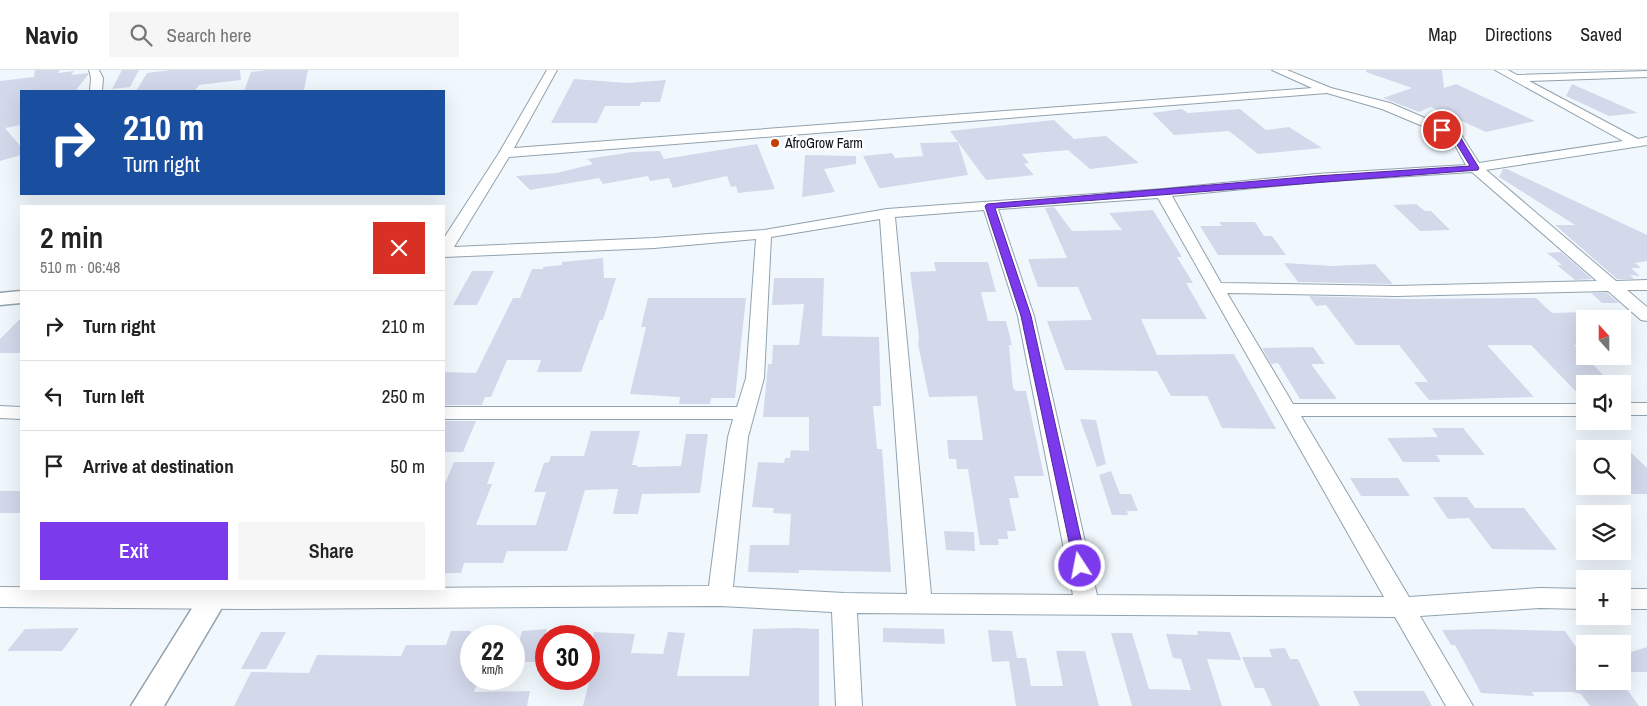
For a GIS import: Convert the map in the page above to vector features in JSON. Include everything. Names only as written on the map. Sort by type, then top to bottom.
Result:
[{"type":"street","points":[[94,70],[97,78],[96,90]]},
{"type":"street","points":[[445,249],[505,153],[552,70]]},
{"type":"street","points":[[1278,70],[1327,90],[1386,106],[1456,136],[1475,168],[1647,316]]},
{"type":"street","points":[[1500,70],[1511,78],[1643,144]]},
{"type":"street","points":[[1511,78],[1647,74]]},
{"type":"street","points":[[505,153],[963,117],[1113,109],[1327,90]]},
{"type":"street","points":[[445,251],[654,243],[764,234],[886,213],[1163,193],[1316,178],[1475,168],[1643,144]]},
{"type":"street","points":[[1163,193],[1216,288],[1460,706]]},
{"type":"street","points":[[990,206],[1026,316],[1087,603]]},
{"type":"street","points":[[886,213],[920,602]]},
{"type":"street","points":[[720,596],[738,436],[755,378],[764,234]]},
{"type":"street","points":[[1216,288],[1396,291],[1647,284]]},
{"type":"street","points":[[0,298],[20,297]]},
{"type":"street","points":[[1631,409],[1647,409]]},
{"type":"street","points":[[1288,410],[1576,410]]},
{"type":"street","points":[[0,412],[20,412]]},
{"type":"street","points":[[445,413],[745,414]]},
{"type":"street","points":[[0,597],[216,594],[720,596],[844,603],[1087,603],[1402,607],[1540,598],[1576,598]]},
{"type":"street","points":[[147,706],[216,594]]},
{"type":"street","points":[[1631,599],[1647,599]]},
{"type":"street","points":[[844,603],[849,706]]},
{"type":"building","points":[[35,70],[60,70],[58,73],[74,71],[71,75],[88,73],[76,90],[20,90],[20,125],[5,128],[20,146],[20,155],[0,161],[0,81],[34,77]]},
{"type":"building","points":[[122,70],[139,70],[130,87],[112,89]]},
{"type":"building","points":[[171,70],[240,70],[241,80],[199,85],[196,90],[137,90],[147,73]]},
{"type":"building","points":[[308,70],[304,90],[244,90],[251,72]]},
{"type":"building","points":[[1366,70],[1442,70],[1444,88],[1456,84],[1535,121],[1486,132],[1431,107],[1419,112],[1383,98],[1412,88],[1366,72]]},
{"type":"building","points":[[574,79],[627,83],[666,80],[660,102],[641,102],[640,106],[605,106],[597,123],[551,123]]},
{"type":"building","points":[[1572,84],[1638,113],[1609,116],[1566,96]]},
{"type":"building","points":[[1182,109],[1188,113],[1240,109],[1266,130],[1289,127],[1322,148],[1258,154],[1229,131],[1174,135],[1152,113]]},
{"type":"building","points":[[1054,120],[1074,139],[1106,136],[1139,163],[1090,169],[1068,150],[1022,154],[1029,163],[1024,164],[1034,175],[986,180],[950,131]]},
{"type":"building","points":[[958,142],[968,175],[879,188],[863,156],[892,153],[895,158],[923,156],[920,143]]},
{"type":"building","points":[[757,144],[775,189],[738,193],[736,186],[731,187],[727,176],[673,188],[669,178],[650,181],[648,176],[603,184],[599,178],[530,190],[516,176],[557,173],[593,164],[587,159],[632,152],[660,151],[664,159]]},
{"type":"building","points":[[805,155],[856,156],[856,164],[824,169],[835,192],[802,197]]},
{"type":"building","points":[[1503,169],[1507,169],[1647,235],[1647,261],[1635,263],[1641,268],[1631,268],[1640,276],[1630,275],[1634,279],[1617,279],[1555,225],[1575,225],[1499,177]]},
{"type":"building","points":[[1416,204],[1425,211],[1431,211],[1450,230],[1420,231],[1393,205]]},
{"type":"building","points":[[1054,207],[1072,231],[1122,230],[1109,213],[1153,210],[1182,257],[1177,257],[1193,283],[1186,283],[1207,319],[1141,319],[1157,355],[1234,354],[1276,429],[1222,428],[1207,396],[1171,396],[1157,371],[1065,370],[1047,321],[1092,320],[1078,287],[1038,287],[1028,259],[1067,258],[1045,208]]},
{"type":"building","points":[[1219,222],[1255,222],[1264,236],[1272,236],[1286,255],[1218,255],[1200,226],[1222,226]]},
{"type":"building","points":[[1561,252],[1592,279],[1575,280],[1557,265],[1562,265],[1547,253]]},
{"type":"building","points":[[603,258],[604,278],[616,278],[603,320],[600,320],[581,372],[537,372],[541,360],[507,360],[491,397],[485,397],[482,405],[445,405],[445,372],[476,373],[513,298],[520,298],[532,269],[562,265],[562,262]]},
{"type":"building","points":[[934,262],[988,262],[996,292],[981,292],[988,321],[1006,321],[1012,345],[1009,345],[1013,388],[1016,391],[1026,391],[1044,476],[1014,476],[1019,498],[1009,498],[1016,531],[1007,531],[1008,539],[998,539],[999,545],[980,545],[968,469],[957,469],[956,459],[949,459],[947,440],[983,440],[977,396],[929,397],[918,344],[919,337],[910,272],[936,271]]},
{"type":"building","points":[[1284,263],[1334,266],[1375,264],[1393,284],[1298,282]]},
{"type":"building","points":[[472,271],[494,271],[477,305],[453,305]]},
{"type":"building","points":[[774,278],[824,278],[822,336],[879,337],[881,406],[873,406],[877,449],[882,449],[891,572],[799,570],[799,573],[748,572],[750,545],[789,545],[791,514],[773,513],[774,508],[752,507],[758,462],[784,463],[785,458],[790,458],[791,450],[809,451],[809,417],[763,417],[768,364],[772,364],[773,345],[799,345],[804,304],[772,305]]},
{"type":"building","points":[[1591,293],[1607,293],[1619,303],[1602,303]]},
{"type":"building","points":[[1309,296],[1407,299],[1536,298],[1552,313],[1576,312],[1576,345],[1574,345],[1576,347],[1576,365],[1593,365],[1603,375],[1576,375],[1576,392],[1531,345],[1487,345],[1534,397],[1429,400],[1414,382],[1428,382],[1399,345],[1356,345],[1326,305],[1316,306]]},
{"type":"building","points":[[648,298],[746,298],[735,398],[711,398],[710,404],[679,404],[680,397],[630,394],[646,327],[641,327]]},
{"type":"building","points":[[20,319],[20,353],[0,353],[0,339]]},
{"type":"building","points":[[1313,347],[1325,364],[1311,364],[1337,399],[1300,399],[1278,363],[1271,364],[1262,348]]},
{"type":"building","points":[[1080,419],[1096,420],[1106,464],[1097,467]]},
{"type":"building","points":[[445,421],[476,421],[463,452],[445,452]]},
{"type":"building","points":[[1432,428],[1463,428],[1485,455],[1436,455],[1441,462],[1403,462],[1387,438],[1438,437]]},
{"type":"building","points":[[591,431],[640,431],[632,465],[637,465],[637,467],[681,466],[686,434],[708,434],[700,493],[642,494],[638,514],[613,514],[618,489],[585,490],[567,551],[507,551],[503,563],[464,563],[461,573],[445,573],[445,484],[454,462],[495,462],[487,484],[492,484],[476,525],[536,525],[546,492],[534,492],[544,463],[549,462],[551,456],[584,456]]},
{"type":"building","points":[[1631,453],[1647,468],[1647,494],[1631,494]]},
{"type":"building","points":[[1111,471],[1120,494],[1131,494],[1138,511],[1127,511],[1128,515],[1112,515],[1099,475]]},
{"type":"building","points":[[1350,478],[1398,478],[1410,496],[1361,496]]},
{"type":"building","points":[[0,491],[20,491],[20,513],[0,513]]},
{"type":"building","points":[[1433,497],[1467,497],[1475,508],[1524,508],[1557,550],[1492,549],[1469,518],[1448,519]]},
{"type":"building","points":[[944,531],[974,532],[975,551],[946,550]]},
{"type":"building","points":[[79,628],[62,651],[7,651],[25,629]]},
{"type":"building","points":[[883,628],[944,629],[945,644],[883,642]]},
{"type":"building","points":[[753,629],[819,629],[819,706],[583,706],[587,690],[600,690],[600,632],[635,634],[631,653],[663,654],[668,632],[685,633],[677,676],[749,676]]},
{"type":"building","points":[[535,630],[535,662],[525,662],[525,631]]},
{"type":"building","points":[[988,630],[1012,631],[1017,658],[1026,658],[1031,686],[1063,686],[1056,651],[1085,651],[1099,706],[1016,706],[1009,661],[992,662]]},
{"type":"building","points":[[1442,630],[1565,631],[1576,647],[1576,690],[1627,690],[1639,706],[1590,706],[1581,694],[1572,692],[1532,692],[1534,696],[1481,693],[1455,645],[1451,645]]},
{"type":"building","points":[[451,631],[460,631],[460,690],[475,690],[474,692],[530,691],[527,706],[234,706],[251,672],[309,673],[317,655],[401,656],[406,645],[446,645]]},
{"type":"building","points":[[1197,631],[1230,632],[1241,660],[1207,659],[1222,706],[1132,706],[1111,633],[1132,633],[1149,689],[1191,690],[1181,659],[1173,658],[1166,634],[1198,635]]},
{"type":"building","points":[[261,632],[286,632],[266,669],[241,669]]},
{"type":"building","points":[[1647,647],[1647,672],[1631,672],[1631,652]]},
{"type":"building","points":[[1285,648],[1290,659],[1298,659],[1320,706],[1272,706],[1264,688],[1255,688],[1242,657],[1272,657],[1269,649]]},
{"type":"building","points":[[1353,691],[1424,691],[1432,706],[1360,706]]},
{"type":"place","name":"AfroGrow Farm","points":[[775,143]]},
{"type":"route","points":[[1080,566],[1026,316],[990,206],[1163,193],[1316,178],[1475,168],[1456,136],[1442,130]]}]
